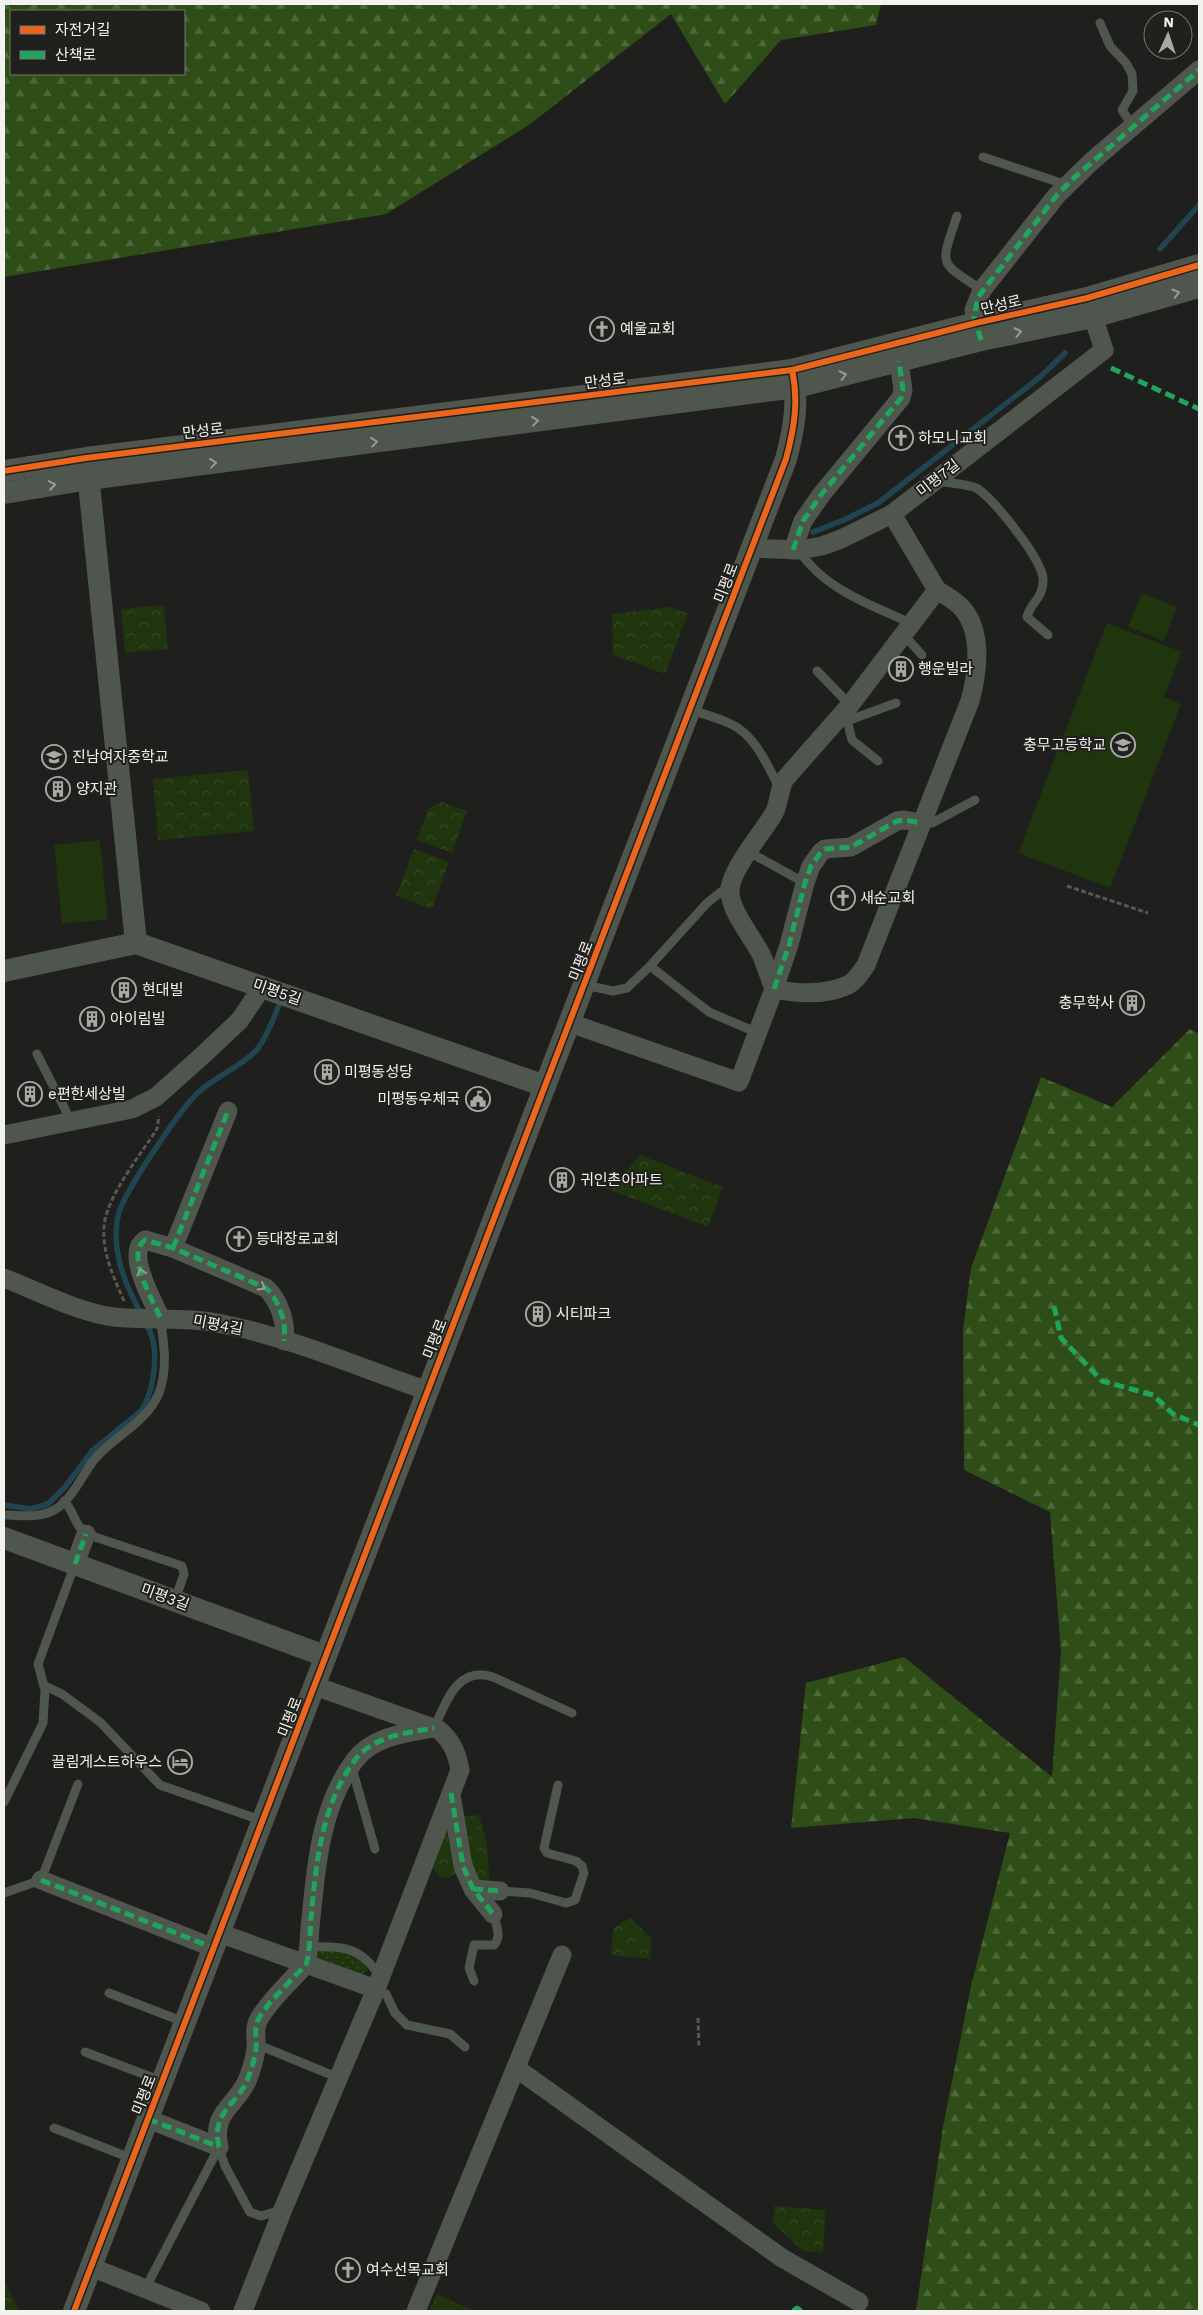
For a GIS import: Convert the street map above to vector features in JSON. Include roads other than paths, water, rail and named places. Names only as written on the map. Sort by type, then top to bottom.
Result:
[{"type":"street","points":[[978,332],[974,310],[982,290],[1067,185],[1199,70]]},
{"type":"street","name":"만성로","points":[[1090,307],[1199,265]]},
{"type":"street","name":"만성로","points":[[794,379],[978,332],[1090,307],[1199,287]]},
{"type":"street","name":"미평7길","points":[[753,548],[796,550],[822,546],[841,539],[892,514],[1104,350],[1090,307]]},
{"type":"street","name":"만성로","points":[[4,471],[88,469],[794,379],[899,361],[978,332]]},
{"type":"street","points":[[796,550],[803,521],[821,495],[901,398],[903,390],[899,361]]},
{"type":"street","name":"미평로","points":[[74,2311],[753,548],[792,439],[795,419],[794,379]]},
{"type":"street","points":[[4,971],[136,943],[88,469]]},
{"type":"street","name":"만성로","points":[[4,493],[88,469]]},
{"type":"street","points":[[774,988],[796,994],[815,994],[849,985],[858,977],[866,964],[970,701],[977,669],[975,633],[970,620],[962,606],[937,590],[892,514]]},
{"type":"street","points":[[774,988],[761,955],[734,908],[730,885],[736,870],[775,812],[780,787],[847,712],[937,590]]},
{"type":"street","points":[[570,1023],[739,1082],[789,945],[811,866],[826,849],[851,848],[897,821],[904,820],[922,823]]},
{"type":"street","name":"미평5길","points":[[136,943],[545,1086]]},
{"type":"street","points":[[4,1135],[132,1109],[156,1097],[236,1024],[262,987]]},
{"type":"street","points":[[173,1248],[228,1111]]},
{"type":"street","points":[[157,1318],[141,1271],[138,1251],[141,1243],[147,1239],[173,1248],[267,1289],[285,1325],[284,1341]]},
{"type":"street","name":"미평4길","points":[[4,1278],[96,1314],[132,1318],[213,1322],[284,1341],[428,1391]]},
{"type":"street","points":[[75,1564],[86,1534]]},
{"type":"street","name":"미평3길","points":[[7,1543],[75,1564],[326,1656]]},
{"type":"street","points":[[243,2311],[378,1984],[460,1770],[458,1757],[448,1738],[434,1728],[315,1686]]},
{"type":"street","points":[[219,2147],[217,2134],[220,2119],[247,2080],[256,2044],[255,2030],[259,2018],[307,1955],[321,1837],[336,1792],[360,1754],[376,1743],[393,1736],[434,1728]]},
{"type":"street","points":[[451,1793],[463,1866],[473,1889],[493,1914]]},
{"type":"street","points":[[41,1880],[217,1941],[307,1955],[378,1984]]},
{"type":"street","points":[[473,1889],[500,1891]]},
{"type":"street","points":[[416,2311],[562,1955]]},
{"type":"street","points":[[516,2068],[782,2258],[859,2302]]},
{"type":"street","points":[[148,2119],[219,2147]]},
{"type":"street","points":[[91,2267],[200,2311]]},
{"type":"lane","points":[[1100,23],[1110,46],[1126,63],[1132,74],[1133,91],[1122,110],[1133,126]]},
{"type":"lane","points":[[982,156],[1067,185]]},
{"type":"lane","points":[[956,216],[945,252],[946,262],[952,270],[982,290]]},
{"type":"lane","points":[[934,481],[977,488],[1007,518],[1035,561],[1043,578],[1041,595],[1028,613],[1027,618],[1048,635]]},
{"type":"lane","points":[[796,550],[807,563],[839,587],[907,629],[922,655]]},
{"type":"lane","points":[[817,671],[847,712],[852,740],[878,761]]},
{"type":"lane","points":[[847,712],[896,704]]},
{"type":"lane","points":[[690,710],[731,724],[743,731],[755,744],[780,787]]},
{"type":"lane","points":[[922,823],[932,823],[976,800]]},
{"type":"lane","points":[[749,852],[805,883]]},
{"type":"lane","points":[[584,985],[613,991],[627,988],[650,966],[707,903],[730,885]]},
{"type":"lane","points":[[650,966],[709,1012],[758,1033]]},
{"type":"lane","points":[[37,1054],[71,1121]]},
{"type":"lane","points":[[4,1515],[39,1516],[55,1510],[64,1501],[95,1459],[141,1419],[155,1401],[164,1367],[157,1318]]},
{"type":"lane","points":[[64,1501],[72,1511],[79,1528],[86,1534],[182,1566],[184,1574],[175,1601]]},
{"type":"lane","points":[[4,1802],[42,1728],[45,1686],[39,1670],[40,1657],[75,1564]]},
{"type":"lane","points":[[434,1728],[455,1687],[464,1679],[479,1674],[493,1677],[572,1713]]},
{"type":"lane","points":[[45,1686],[62,1694],[100,1722],[160,1785],[263,1821]]},
{"type":"lane","points":[[351,1766],[375,1849]]},
{"type":"lane","points":[[4,1893],[41,1880],[78,1784]]},
{"type":"lane","points":[[500,1891],[530,1893],[566,1903],[574,1900],[584,1873],[582,1866],[576,1861],[547,1854],[544,1848],[558,1785]]},
{"type":"lane","points":[[474,1981],[469,1968],[474,1945],[494,1944],[497,1940],[498,1933],[493,1914]]},
{"type":"lane","points":[[307,1955],[334,1946],[356,1952],[367,1959],[378,1984],[386,1994],[395,2013],[406,2025],[450,2034],[465,2047]]},
{"type":"lane","points":[[109,1993],[184,2022]]},
{"type":"lane","points":[[256,2044],[338,2078]]},
{"type":"lane","points":[[85,2052],[162,2081]]},
{"type":"lane","points":[[54,2128],[133,2159]]},
{"type":"lane","points":[[219,2147],[226,2166],[250,2212],[261,2216],[284,2209]]},
{"type":"lane","points":[[145,2289],[219,2147]]},
{"type":"waterway","points":[[1160,249],[1199,205]]},
{"type":"waterway","points":[[813,532],[844,520],[878,503],[1040,377],[1065,353]]},
{"type":"waterway","points":[[4,1505],[31,1509],[48,1504],[65,1487],[92,1451],[141,1411],[145,1404],[153,1378],[155,1358],[153,1341],[150,1331],[129,1290],[122,1270],[116,1237],[118,1216],[130,1189],[168,1130],[201,1090],[254,1053],[265,1037],[280,1003]]},
{"type":"place","name":"예울교회","points":[[602,329]]},
{"type":"place","name":"하모니교회","points":[[901,438]]},
{"type":"place","name":"행운빌라","points":[[901,669]]},
{"type":"place","name":"충무고등학교","points":[[1123,745]]},
{"type":"place","name":"진남여자중학교","points":[[54,757]]},
{"type":"place","name":"양지관","points":[[58,789]]},
{"type":"place","name":"새순교회","points":[[843,898]]},
{"type":"place","name":"현대빌","points":[[124,990]]},
{"type":"place","name":"충무학사","points":[[1132,1003]]},
{"type":"place","name":"아이림빌","points":[[92,1019]]},
{"type":"place","name":"미평동성당","points":[[327,1072]]},
{"type":"place","name":"e편한세상빌","points":[[30,1094]]},
{"type":"place","name":"미평동우체국","points":[[478,1099]]},
{"type":"place","name":"귀인촌아파트","points":[[562,1180]]},
{"type":"place","name":"등대장로교회","points":[[239,1239]]},
{"type":"place","name":"시티파크","points":[[538,1314]]},
{"type":"place","name":"끌림게스트하우스","points":[[180,1762]]},
{"type":"place","name":"여수선목교회","points":[[348,2270]]}]
